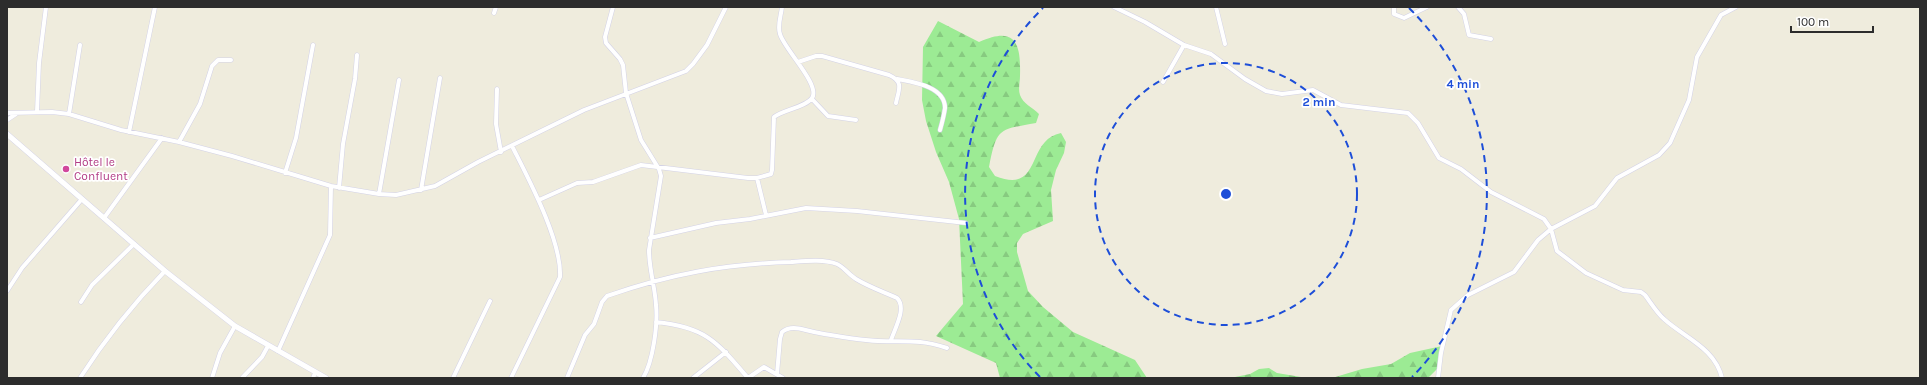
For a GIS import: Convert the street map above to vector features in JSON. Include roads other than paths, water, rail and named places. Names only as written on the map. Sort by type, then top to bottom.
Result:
[{"type":"street","points":[[37,112],[39,63],[46,7]]},
{"type":"street","points":[[130,132],[155,7]]},
{"type":"street","points":[[494,13],[496,7]]},
{"type":"street","points":[[613,7],[605,37],[608,47],[620,59],[623,65],[626,93],[640,140],[659,169],[661,183],[650,238],[649,262],[656,306],[656,322],[645,377]]},
{"type":"street","points":[[7,113],[16,114],[37,112],[69,114],[130,132],[179,142],[339,188],[396,195],[435,186],[584,110],[686,70],[693,64],[707,45],[726,7]]},
{"type":"street","points":[[782,7],[779,33],[788,51],[798,62],[812,86],[814,95],[812,99]]},
{"type":"street","points":[[1114,7],[1145,22],[1184,45],[1211,54],[1245,79],[1273,93],[1313,90],[1341,105],[1408,113],[1418,123],[1439,158],[1466,173],[1491,192],[1544,219],[1551,229],[1557,251],[1586,272],[1623,290],[1641,292],[1645,295],[1664,319],[1710,354],[1722,378]]},
{"type":"street","points":[[1216,7],[1225,44]]},
{"type":"street","points":[[1394,7],[1394,14],[1404,18],[1427,7]]},
{"type":"street","points":[[1458,7],[1464,14],[1469,35],[1491,38]]},
{"type":"street","points":[[1438,378],[1451,310],[1468,295],[1514,272],[1538,240],[1551,229],[1595,206],[1617,178],[1659,156],[1670,143],[1689,100],[1697,57],[1721,15],[1736,7]]},
{"type":"street","points":[[69,114],[80,45]]},
{"type":"street","points":[[286,173],[296,138],[313,45]]},
{"type":"street","points":[[1163,82],[1184,45]]},
{"type":"street","points":[[339,188],[343,144],[356,79],[357,55]]},
{"type":"street","points":[[798,62],[816,56],[822,56],[857,65],[897,79],[925,85],[939,94],[945,106],[940,130]]},
{"type":"street","points":[[179,142],[200,104],[212,66],[218,60],[231,60]]},
{"type":"street","points":[[421,190],[440,78]]},
{"type":"street","points":[[896,103],[900,83],[897,79]]},
{"type":"street","points":[[379,194],[399,80]]},
{"type":"street","points":[[497,90],[496,124],[500,152]]},
{"type":"street","points":[[812,99],[828,116],[856,120]]},
{"type":"street","points":[[539,200],[577,183],[594,182],[641,165],[659,169],[674,168],[725,176],[757,178],[767,176],[772,170],[774,117],[779,113],[812,99]]},
{"type":"street","points":[[7,120],[16,114]]},
{"type":"street","points":[[7,134],[165,271],[235,326],[278,351],[314,375],[326,378]]},
{"type":"street","points":[[104,218],[162,138]]},
{"type":"street","points":[[511,378],[560,277],[558,254],[539,200],[512,146]]},
{"type":"street","points":[[757,178],[766,215]]},
{"type":"street","points":[[278,351],[330,235],[331,186]]},
{"type":"street","points":[[7,291],[22,268],[82,199]]},
{"type":"street","points":[[650,238],[716,223],[806,208],[836,209],[966,223]]},
{"type":"street","points":[[81,302],[92,286],[134,244]]},
{"type":"street","points":[[567,378],[585,335],[594,324],[602,302],[607,296],[653,281],[708,268],[745,264],[809,261],[836,264],[856,280],[897,298],[901,302],[902,308],[891,340]]},
{"type":"street","points":[[80,378],[113,329],[135,302],[165,271]]},
{"type":"street","points":[[453,378],[490,301]]},
{"type":"street","points":[[656,322],[677,324],[708,336],[726,352],[748,378],[764,367],[783,378]]},
{"type":"street","points":[[212,378],[220,353],[235,326]]},
{"type":"street","points":[[777,374],[782,332],[792,327],[844,338],[877,341],[914,340],[947,348]]},
{"type":"street","points":[[242,378],[262,357],[268,346]]},
{"type":"street","points":[[692,378],[726,352]]},
{"type":"place","name":"Hôtel le Confluent","points":[[66,169]]}]
